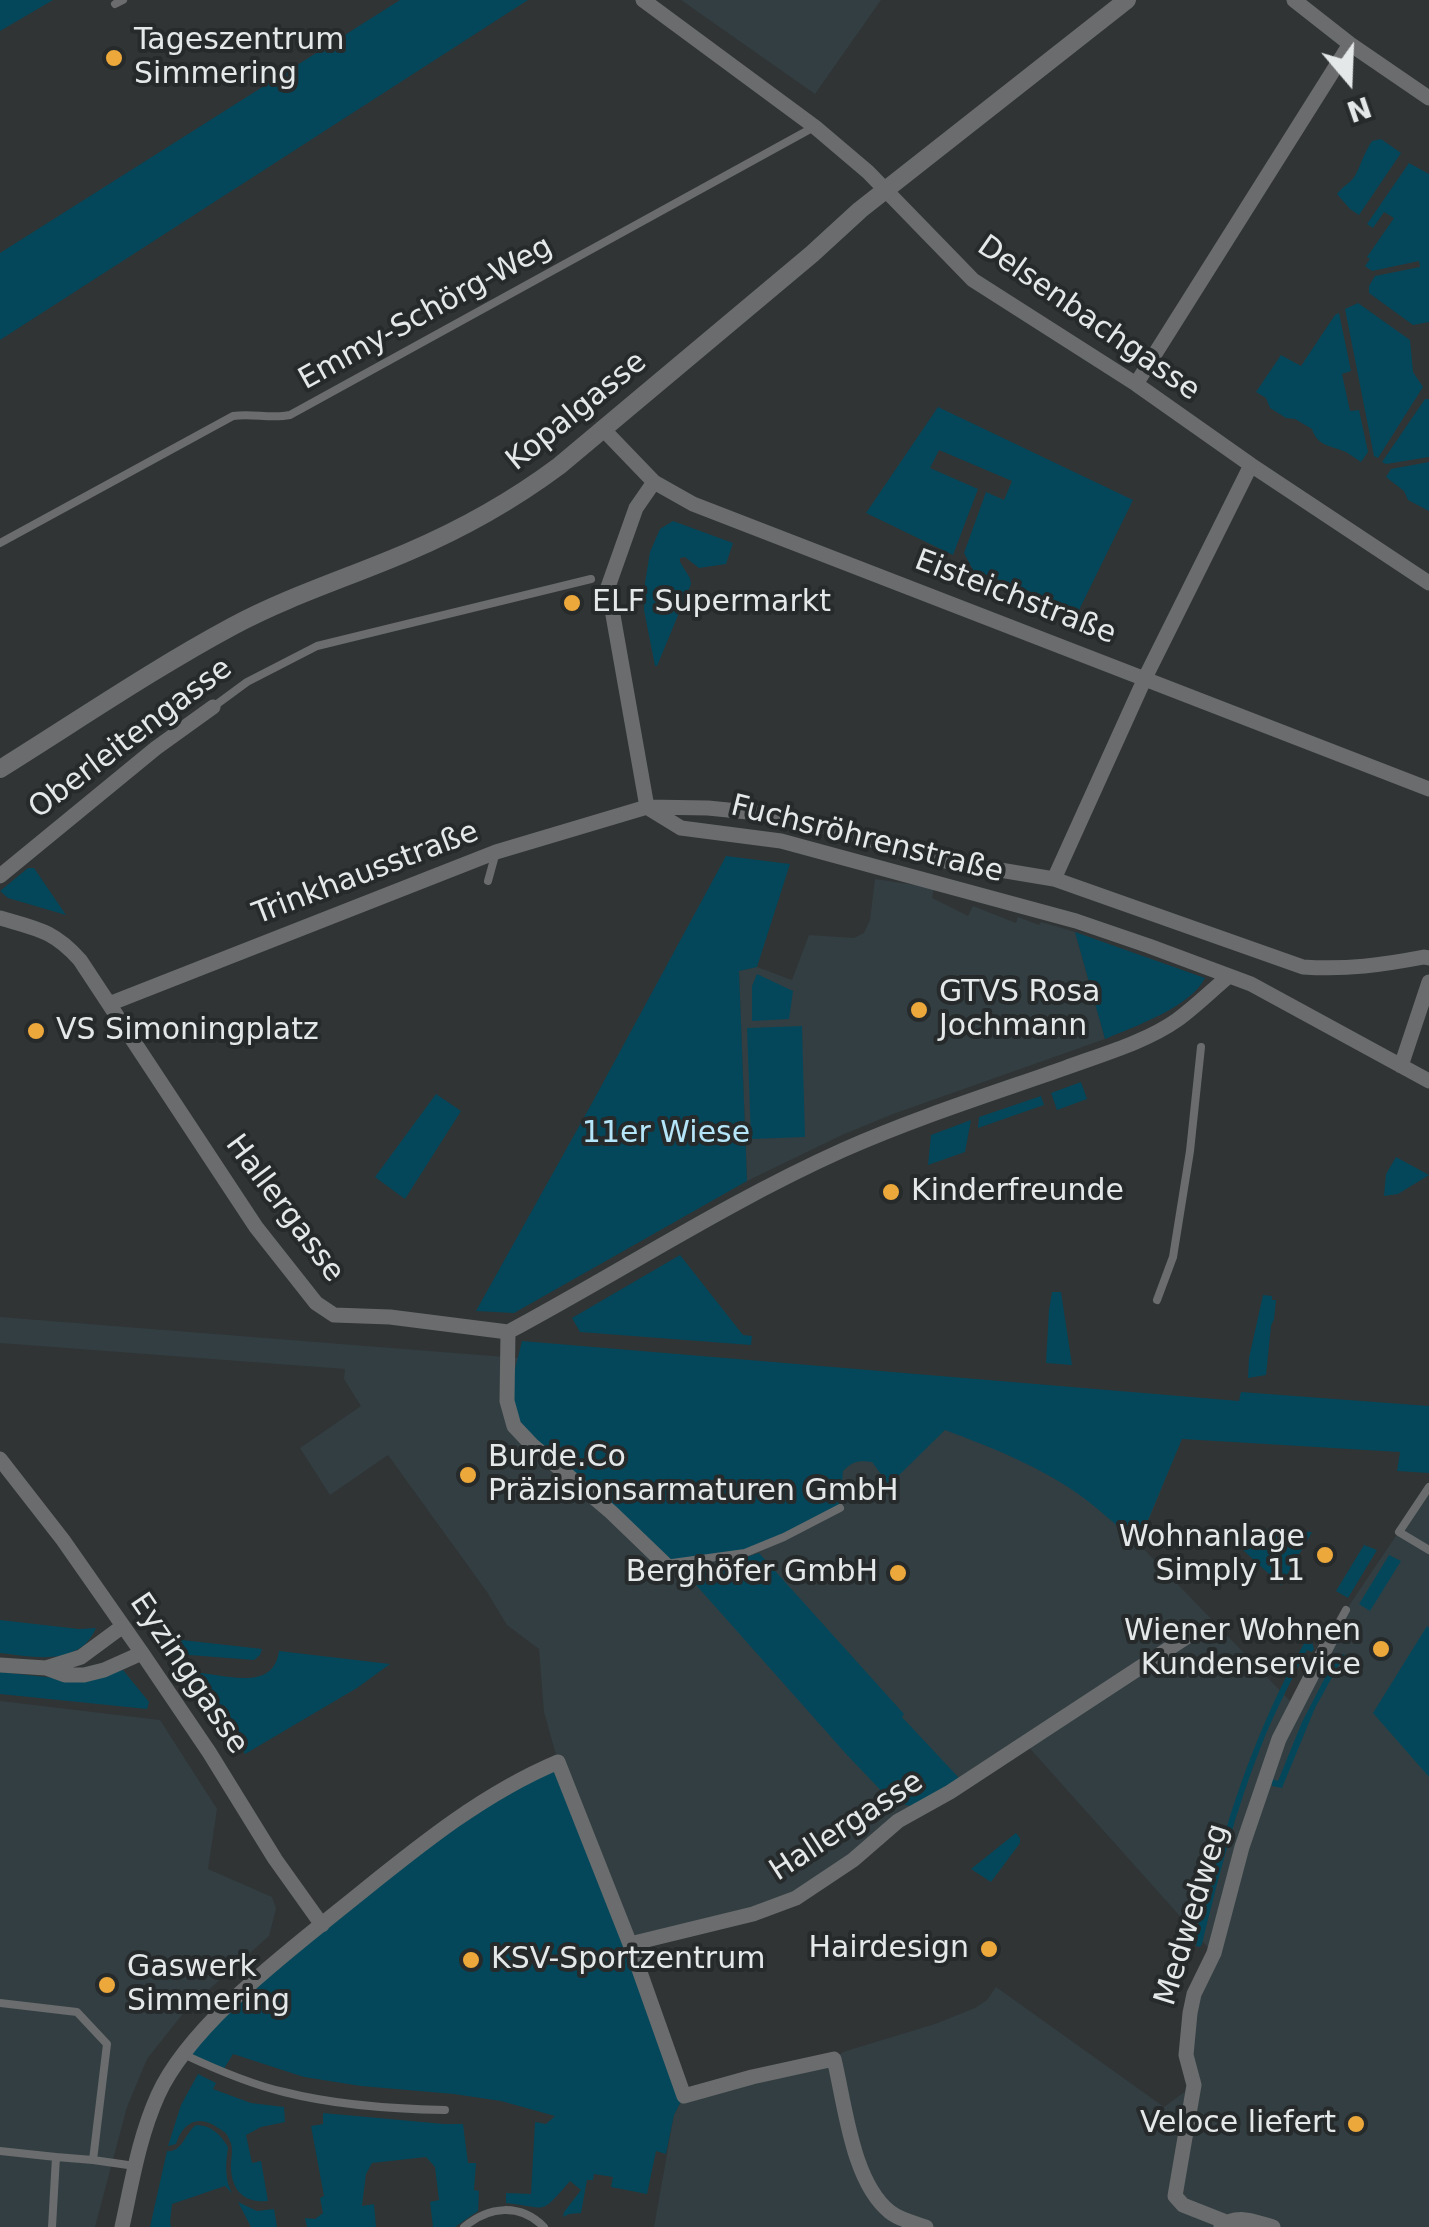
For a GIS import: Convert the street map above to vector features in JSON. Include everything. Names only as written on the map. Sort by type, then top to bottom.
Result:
[{"type":"street","name":"Delsenbachgasse","points":[[643,0],[815,127],[868,172],[974,280],[1429,582]]},
{"type":"street","name":"Kopalgasse","points":[[0,769],[233,626],[282,602],[412,551],[479,519],[523,492],[559,466],[886,190],[1127,0]]},
{"type":"street","points":[[1294,0],[1429,98]]},
{"type":"street","points":[[1136,384],[1350,44]]},
{"type":"street","name":"Eisteichstraße","points":[[602,428],[654,482],[693,504],[1429,790]]},
{"type":"street","points":[[1054,879],[1145,678],[1251,465]]},
{"type":"street","points":[[647,807],[608,586],[636,508],[654,482]]},
{"type":"street","name":"Oberleitengasse","points":[[0,876],[212,707]]},
{"type":"street","name":"Trinkhausstraße","points":[[109,1004],[496,852],[647,807]]},
{"type":"street","name":"Fuchsröhrenstraße","points":[[647,807],[768,814],[940,860],[1054,879],[1303,967],[1341,970],[1429,958]]},
{"type":"street","name":"Fuchsröhrenstraße","points":[[647,807],[681,828],[781,841],[1076,921],[1251,984],[1429,1082]]},
{"type":"street","name":"Hallergasse","points":[[0,918],[40,929],[64,942],[80,960],[256,1227],[316,1303],[334,1315],[390,1317],[508,1332]]},
{"type":"street","points":[[665,1564],[514,1426],[507,1401],[508,1332],[718,1212],[843,1150],[1104,1054],[1176,1022],[1229,976]]},
{"type":"street","points":[[1401,1066],[1429,982]]},
{"type":"street","name":"Eyzinggasse","points":[[3,1466],[63,1540],[124,1626],[275,1859],[322,1924]]},
{"type":"street","points":[[46,1668],[81,1657],[124,1626]]},
{"type":"street","name":"Medwedweg","points":[[1224,2225],[1183,2205],[1175,2196],[1194,2085],[1186,2056],[1190,2013],[1194,1994],[1214,1953],[1242,1847],[1279,1738],[1334,1630]]},
{"type":"street","name":"Hallergasse","points":[[630,1944],[752,1914],[796,1898],[853,1860],[898,1821],[950,1792],[1188,1636]]},
{"type":"street","points":[[0,1664],[84,1675],[142,1653]]},
{"type":"street","points":[[122,2227],[134,2166],[158,2094],[183,2054],[222,2012],[412,1852],[510,1784],[558,1762],[630,1944],[684,2096],[834,2059],[866,2183],[900,2224],[926,2227]]},
{"type":"street","points":[[1224,2225],[1238,2218],[1273,2227]]},
{"type":"lane","name":"Emmy-Schörg-Weg","points":[[0,543],[232,416],[290,415],[815,127]]},
{"type":"lane","name":"Oberleitengasse","points":[[212,707],[247,682],[317,646],[592,580]]},
{"type":"lane","points":[[488,882],[496,852]]},
{"type":"lane","points":[[1156,1300],[1172,1257],[1190,1151],[1201,1047]]},
{"type":"lane","points":[[1429,1488],[1398,1532],[1429,1550]]},
{"type":"lane","points":[[665,1564],[745,1553],[840,1508]]},
{"type":"lane","name":"Medwedweg","points":[[1334,1630],[1346,1610]]},
{"type":"lane","points":[[0,2003],[76,2012],[107,2044],[93,2160]]},
{"type":"lane","points":[[183,2054],[222,2072],[284,2092],[343,2102],[445,2110]]},
{"type":"lane","points":[[0,2152],[134,2166]]},
{"type":"lane","points":[[52,2227],[56,2157]]},
{"type":"lane","points":[[464,2227],[476,2216],[506,2210],[522,2212],[544,2227]]},
{"type":"shaded area","points":[[681,0],[881,0],[815,94]]},
{"type":"shaded area","name":"GTVS Rosa Jochmann","points":[[875,879],[934,888],[932,898],[968,916],[973,906],[1016,923],[1018,917],[1075,932],[1105,1039],[893,1114],[747,1181],[739,971],[757,967],[792,980],[809,935],[854,938],[864,933],[870,920]]},
{"type":"shaded area","points":[[0,1317],[644,1368],[1183,1435],[1139,1544],[1294,1705],[1346,1610],[1429,1487],[1429,2227],[654,2227],[674,2115],[684,2096],[834,2059],[843,2052],[935,2024],[975,2008],[996,1987],[1164,2107],[1194,2085],[1186,2039],[1213,1953],[1025,1743],[795,1898],[630,1944],[558,1762],[544,1712],[539,1649],[507,1625],[388,1455],[330,1495],[300,1448],[361,1406],[344,1379],[345,1369],[0,1343]]},
{"type":"shaded area","name":"Gaswerk Simmering","points":[[0,1701],[160,1720],[217,1809],[208,1869],[272,1897],[276,1909],[269,1936],[185,2011],[147,2059],[127,2107],[95,2227],[0,2227]]},
{"type":"green space","points":[[0,0],[53,0],[0,31]]},
{"type":"green space","points":[[400,0],[528,0],[0,340],[0,253]]},
{"type":"green space","points":[[1381,139],[1401,153],[1359,215],[1337,194],[1354,177],[1372,141]]},
{"type":"green space","points":[[1409,163],[1429,174],[1429,322],[1413,325],[1369,293],[1369,286],[1375,276],[1420,267],[1419,261],[1372,271],[1365,266],[1394,218],[1384,212],[1373,228],[1367,224]]},
{"type":"green space","points":[[1358,303],[1410,340],[1413,372],[1423,387],[1378,458],[1374,456],[1345,309]]},
{"type":"green space","points":[[1339,313],[1351,371],[1342,374],[1350,411],[1359,410],[1368,452],[1361,462],[1321,442],[1312,429],[1270,408],[1266,398],[1256,392],[1281,355],[1301,366]]},
{"type":"green space","points":[[1425,399],[1429,399],[1429,457],[1382,462]]},
{"type":"green space","points":[[938,407],[1133,500],[1079,610],[973,570],[964,553],[986,492],[1004,500],[1012,481],[939,450],[930,468],[978,489],[953,555],[866,513]]},
{"type":"green space","points":[[1429,462],[1429,511],[1408,500],[1404,491],[1386,477],[1391,469]]},
{"type":"green space","points":[[673,521],[733,543],[726,564],[699,568],[685,557],[680,558],[691,584],[655,666],[644,610],[645,583],[650,552],[660,529]]},
{"type":"green space","name":"11er Wiese","points":[[726,856],[790,864],[757,967],[739,971],[747,1181],[514,1313],[476,1311],[592,1103]]},
{"type":"green space","points":[[28,868],[34,868],[66,915],[8,898],[0,891]]},
{"type":"green space","points":[[1075,932],[1205,978],[1175,1007],[1105,1039]]},
{"type":"green space","points":[[757,974],[793,991],[789,1019],[752,1021],[752,986]]},
{"type":"green space","points":[[802,1026],[805,1137],[751,1139],[747,1028]]},
{"type":"green space","points":[[1081,1082],[1087,1099],[1057,1110],[1051,1093]]},
{"type":"green space","points":[[436,1094],[461,1111],[405,1199],[375,1177]]},
{"type":"green space","points":[[1041,1096],[1044,1105],[978,1128],[979,1117]]},
{"type":"green space","points":[[971,1120],[965,1152],[928,1165],[931,1135]]},
{"type":"green space","points":[[1396,1157],[1429,1175],[1398,1194],[1384,1196],[1386,1174]]},
{"type":"green space","points":[[680,1255],[743,1335],[752,1336],[751,1345],[580,1332],[572,1318]]},
{"type":"green space","points":[[1052,1292],[1061,1292],[1072,1365],[1046,1363]]},
{"type":"green space","points":[[1263,1295],[1276,1300],[1266,1375],[1248,1378],[1249,1358]]},
{"type":"green space","points":[[522,1341],[1239,1401],[1241,1392],[1429,1406],[1429,1473],[1397,1471],[1400,1452],[1182,1439],[1138,1544],[1085,1499],[1053,1478],[945,1430],[889,1485],[872,1462],[850,1465],[843,1471],[840,1508],[764,1546],[665,1564],[514,1426],[512,1381]]},
{"type":"green space","points":[[1235,1532],[1312,1532],[1281,1585],[1230,1538]]},
{"type":"green space","points":[[1364,1545],[1377,1550],[1348,1598],[1336,1591]]},
{"type":"green space","points":[[759,1553],[960,1779],[911,1806],[892,1802],[688,1576]]},
{"type":"green space","points":[[1389,1555],[1401,1561],[1370,1611],[1359,1604]]},
{"type":"green space","points":[[0,1620],[96,1628],[79,1649],[67,1654],[27,1656],[0,1653]]},
{"type":"green space","points":[[1429,1628],[1429,1777],[1373,1713]]},
{"type":"green space","points":[[1310,1633],[1314,1649],[1307,1650],[1260,1749],[1235,1821],[1202,1944],[1196,1946],[1202,1912],[1241,1783],[1265,1722]]},
{"type":"green space","points":[[164,1638],[262,1649],[254,1660],[189,1655],[177,1659]]},
{"type":"green space","points":[[279,1651],[390,1664],[245,1754],[187,1672],[255,1677],[275,1665]]},
{"type":"green space","points":[[1345,1654],[1315,1708],[1282,1788],[1272,1786],[1272,1779],[1278,1781],[1331,1666],[1326,1661]]},
{"type":"green space","points":[[123,1670],[149,1702],[147,1709],[0,1694],[0,1672],[81,1681]]},
{"type":"green space","name":"KSV-Sportzentrum","points":[[558,1762],[684,2096],[674,2115],[666,2154],[656,2151],[647,2194],[611,2187],[613,2177],[594,2174],[593,2180],[587,2180],[581,2213],[563,2217],[581,2190],[570,2181],[543,2207],[506,2203],[506,2193],[531,2194],[535,2122],[546,2124],[555,2116],[501,2101],[304,2077],[233,2054],[222,2072],[183,2054],[201,2033],[412,1852]]},
{"type":"green space","points":[[1016,1833],[1020,1843],[991,1882],[971,1869]]},
{"type":"green space","points":[[198,2074],[216,2083],[213,2089],[251,2103],[284,2107],[285,2122],[246,2135],[252,2163],[261,2161],[268,2201],[247,2198],[238,2190],[232,2178],[231,2143],[225,2132],[211,2124],[192,2122],[176,2144],[168,2146],[181,2105]]},
{"type":"green space","points":[[323,2113],[463,2124],[468,2163],[476,2163],[474,2190],[479,2191],[478,2211],[455,2227],[433,2227],[430,2202],[439,2200],[435,2167],[426,2157],[372,2163],[366,2174],[362,2206],[374,2204],[376,2227],[307,2227],[305,2218],[315,2219],[323,2213],[320,2198],[324,2196],[311,2126],[323,2124]]},
{"type":"green space","points":[[196,2125],[215,2131],[228,2147],[226,2165],[232,2193],[225,2186],[172,2204],[171,2227],[150,2227],[167,2151],[180,2146]]},
{"type":"green space","points":[[238,2202],[257,2211],[274,2209],[277,2227],[251,2227]]},
{"type":"place","name":"Tageszentrum Simmering","points":[[114,58]]},
{"type":"place","name":"ELF Supermarkt","points":[[572,603]]},
{"type":"place","name":"GTVS Rosa Jochmann","points":[[919,1010]]},
{"type":"place","name":"VS Simoningplatz","points":[[36,1031]]},
{"type":"place","name":"Kinderfreunde","points":[[891,1192]]},
{"type":"place","name":"Burde.Co Präzisionsarmaturen GmbH","points":[[468,1475]]},
{"type":"place","name":"Wohnanlage Simply 11","points":[[1325,1555]]},
{"type":"place","name":"Berghöfer GmbH","points":[[898,1573]]},
{"type":"place","name":"Wiener Wohnen Kundenservice","points":[[1381,1649]]},
{"type":"place","name":"Hairdesign","points":[[989,1949]]},
{"type":"place","name":"KSV-Sportzentrum","points":[[471,1960]]},
{"type":"place","name":"Gaswerk Simmering","points":[[107,1985]]},
{"type":"place","name":"Veloce liefert","points":[[1356,2124]]}]
